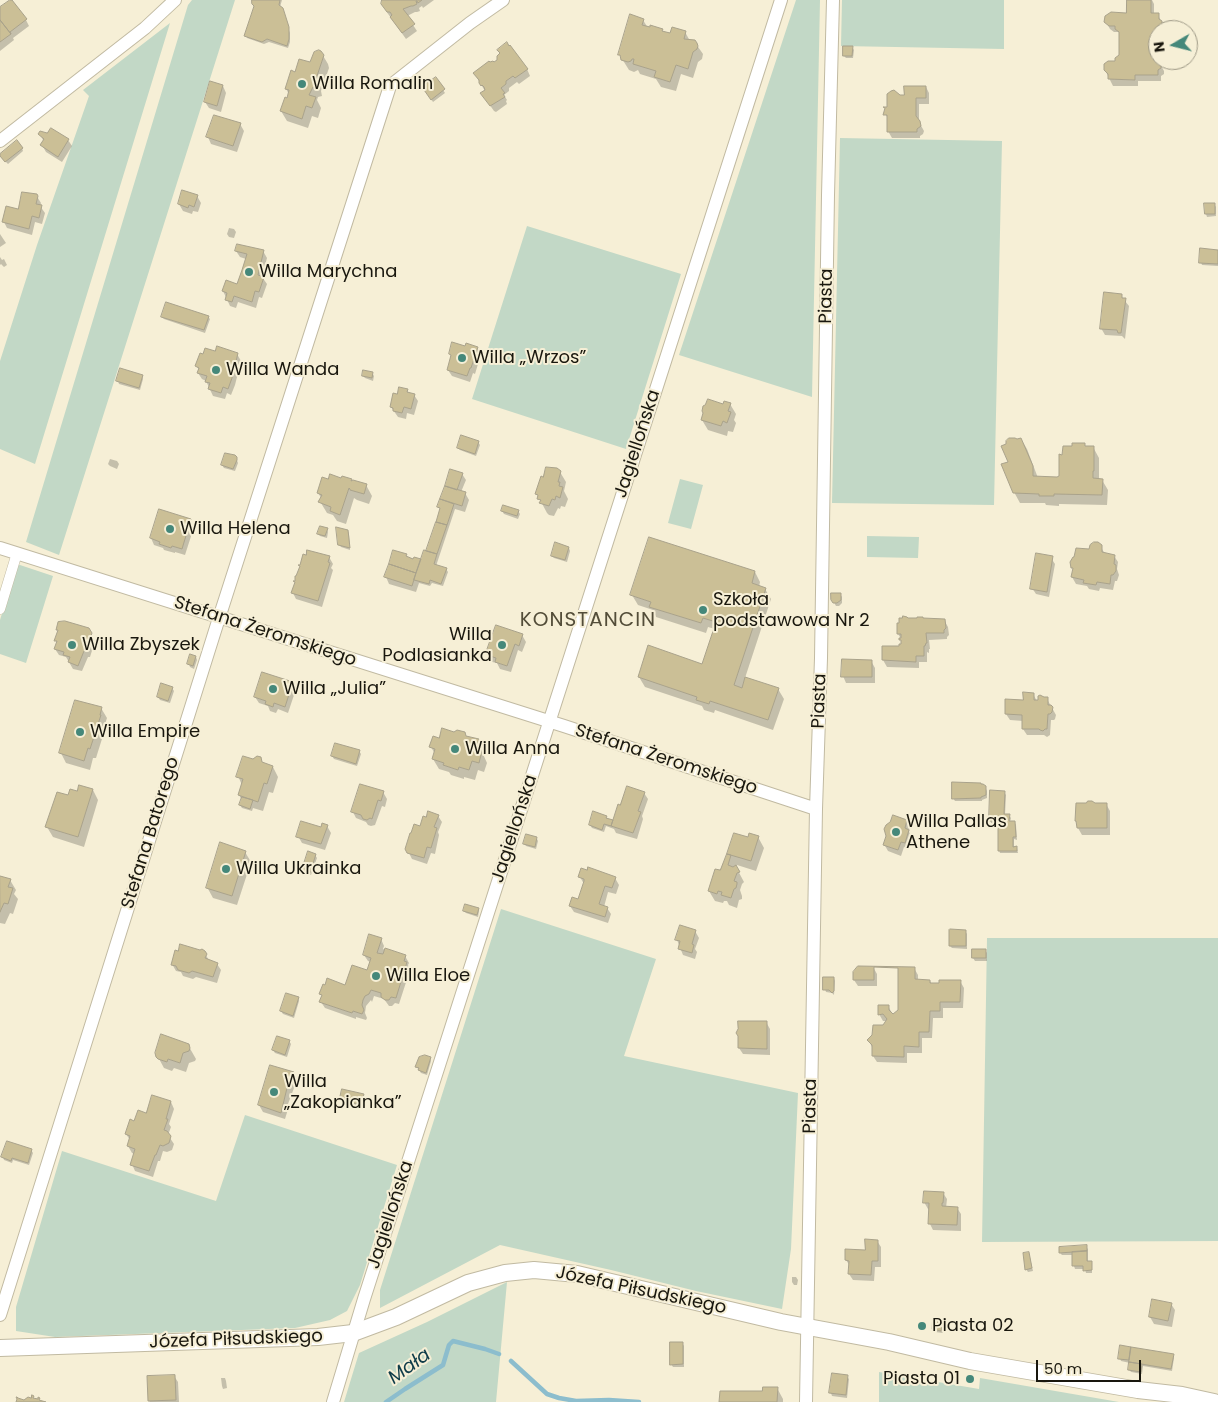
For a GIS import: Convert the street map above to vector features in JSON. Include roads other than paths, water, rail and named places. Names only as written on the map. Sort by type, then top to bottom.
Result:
[{"type":"street","points":[[0,141],[145,28],[175,0]]},
{"type":"street","name":"Stefana Batorego","points":[[0,1316],[219,618],[390,86],[503,0]]},
{"type":"street","name":"Jagiellońska","points":[[333,1402],[353,1333],[781,0]]},
{"type":"street","name":"Piasta","points":[[806,1402],[833,0]]},
{"type":"street","name":"Stefana Żeromskiego","points":[[0,548],[550,722],[816,809]]},
{"type":"street","points":[[0,609],[17,553]]},
{"type":"street","name":"Józefa Piłsudskiego","points":[[0,1348],[318,1338],[353,1333],[396,1317],[468,1283],[504,1273],[534,1270],[577,1274],[806,1327],[888,1342],[970,1361],[1138,1390],[1182,1395],[1214,1402]]},
{"type":"street","name":"Józefa Piłsudskiego","points":[[1138,1390],[1169,1402]]},
{"type":"waterway","name":"Mała","points":[[386,1402],[443,1365],[449,1345],[453,1341],[499,1354]]},
{"type":"waterway","name":"Mała","points":[[511,1361],[547,1394],[559,1398],[576,1401],[609,1400],[639,1402]]},
{"type":"place","name":"Willa Romalin","points":[[302,84]]},
{"type":"place","name":"Willa Marychna","points":[[249,272]]},
{"type":"place","name":"Willa „Wrzos”","points":[[462,358]]},
{"type":"place","name":"Willa Wanda","points":[[216,370]]},
{"type":"place","name":"Willa Helena","points":[[170,529]]},
{"type":"place","name":"Szkoła podstawowa Nr 2","points":[[703,610]]},
{"type":"place","name":"Willa Zbyszek","points":[[72,645]]},
{"type":"place","name":"Willa Podlasianka","points":[[502,645]]},
{"type":"place","name":"Willa „Julia”","points":[[273,689]]},
{"type":"place","name":"Willa Empire","points":[[80,732]]},
{"type":"place","name":"Willa Anna","points":[[455,749]]},
{"type":"place","name":"Willa Pallas Athene","points":[[896,832]]},
{"type":"place","name":"Willa Ukrainka","points":[[226,869]]},
{"type":"place","name":"Willa Eloe","points":[[376,976]]},
{"type":"place","name":"Willa „Zakopianka”","points":[[274,1092]]},
{"type":"place","name":"Piasta 02","points":[[922,1326]]},
{"type":"place","name":"Piasta 01","points":[[970,1379]]},
{"type":"district","name":"KONSTANCIN","points":[[588,621]]}]
